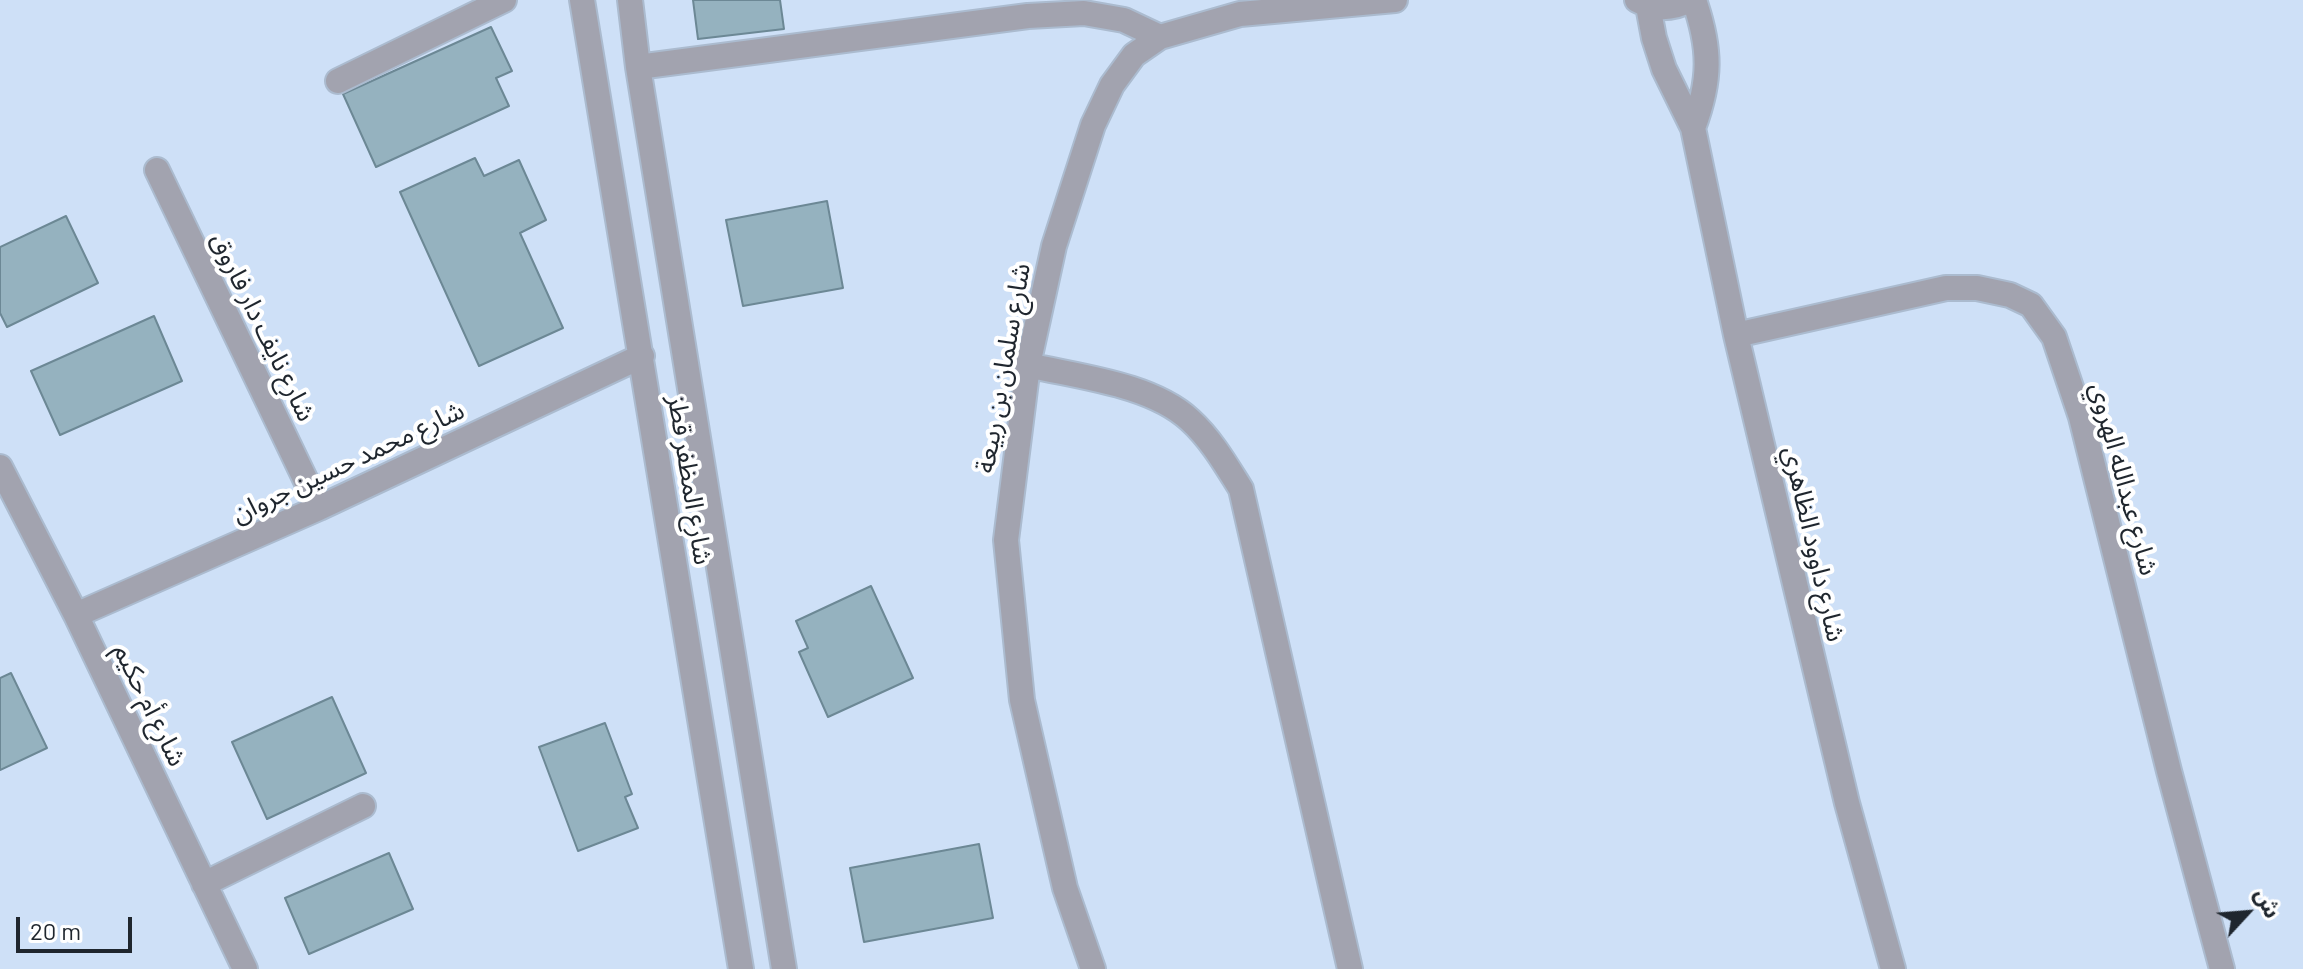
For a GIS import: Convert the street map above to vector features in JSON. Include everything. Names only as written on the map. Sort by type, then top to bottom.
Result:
[{"type":"street","points":[[338,81],[504,0]]},
{"type":"street","name":"شارع المظفر قطز","points":[[582,0],[741,969]]},
{"type":"street","name":"شارع المظفر قطز","points":[[630,0],[638,67],[784,969]]},
{"type":"street","name":"شارع سلمان بن ربيعة","points":[[1093,969],[1065,888],[1025,715],[1006,540],[1028,365],[1054,246],[1093,125],[1112,85],[1134,55],[1160,37],[1240,14],[1395,0]]},
{"type":"street","points":[[1642,3],[1671,8],[1692,0]]},
{"type":"street","name":"شارع داوود الظاهري","points":[[1692,0],[1704,30],[1708,63],[1704,97],[1693,128]]},
{"type":"street","name":"شارع داوود الظاهري","points":[[1642,3],[1664,69],[1693,128],[1736,335],[1847,803],[1893,969]]},
{"type":"street","points":[[638,67],[1028,16],[1084,13],[1124,20],[1160,37]]},
{"type":"street","name":"شارع نايف دار فاروق","points":[[157,170],[319,508]]},
{"type":"street","name":"شارع عبدالله الهروي","points":[[1736,335],[1946,288],[1977,288],[2010,295],[2031,305],[2054,337],[2081,417],[2222,969]]},
{"type":"street","name":"شارع محمد حسين جروان","points":[[76,615],[319,508],[642,356]]},
{"type":"street","points":[[1028,365],[1149,394],[1189,418],[1216,449],[1241,489],[1350,969]]},
{"type":"street","name":"شارع أم حكيم","points":[[0,467],[76,615],[245,969]]},
{"type":"street","points":[[204,884],[363,806]]},
{"type":"building","points":[[693,0],[780,0],[784,29],[698,39]]},
{"type":"building","points":[[491,27],[512,71],[496,78],[509,106],[376,167],[343,94]]},
{"type":"building","points":[[475,158],[484,176],[519,160],[546,220],[520,233],[563,328],[479,366],[400,192]]},
{"type":"building","points":[[827,201],[843,288],[743,306],[726,220]]},
{"type":"building","points":[[66,216],[98,283],[7,327],[0,313],[0,247]]},
{"type":"building","points":[[154,316],[182,381],[60,435],[31,371]]},
{"type":"building","points":[[871,586],[913,678],[828,717],[799,652],[808,648],[796,621]]},
{"type":"building","points":[[11,673],[47,748],[0,770],[0,678]]},
{"type":"building","points":[[332,697],[366,773],[267,819],[232,742]]},
{"type":"building","points":[[605,723],[632,794],[625,797],[638,828],[578,851],[539,747]]},
{"type":"building","points":[[979,844],[993,918],[864,942],[850,868]]},
{"type":"building","points":[[389,853],[413,909],[309,954],[285,898]]}]
